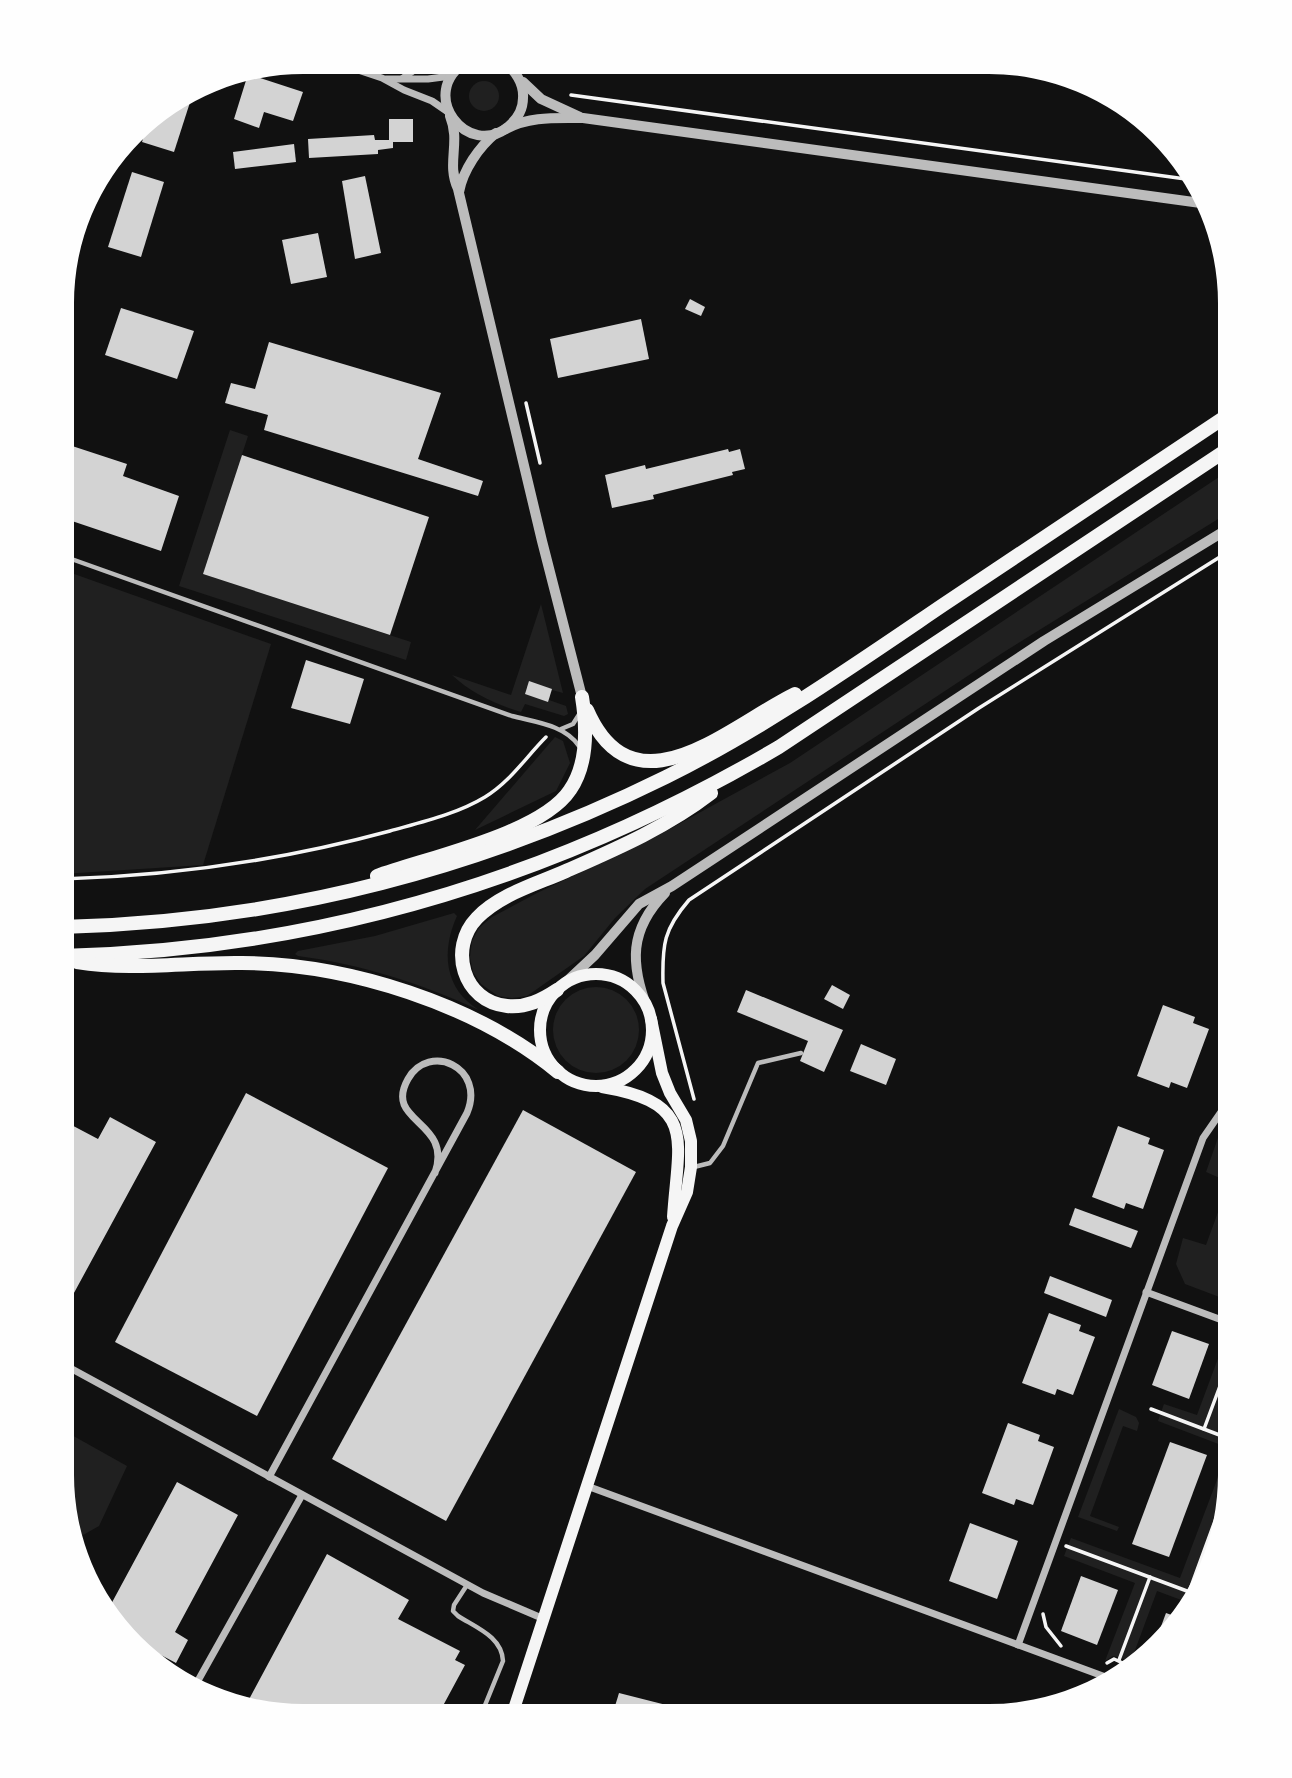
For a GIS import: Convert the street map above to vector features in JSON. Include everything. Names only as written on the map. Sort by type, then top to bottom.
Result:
[{"type":"highway","points":[[74,926],[186,920],[321,898],[467,858],[588,813],[703,758],[768,721],[1218,421]]},
{"type":"highway","points":[[560,987],[539,1001],[510,1007],[492,1002],[475,990],[464,973],[461,951],[463,940],[476,919],[499,901],[670,821],[749,765],[883,680],[1218,456]]},
{"type":"highway","points":[[583,697],[596,727],[617,753],[632,760],[659,762],[689,752],[789,697],[848,670]]},
{"type":"highway","points":[[321,898],[460,849],[527,822],[549,810],[564,798],[575,782],[580,766],[585,729],[583,697]]},
{"type":"highway","points":[[74,957],[229,944],[354,920],[436,898],[596,841],[674,805],[749,765]]},
{"type":"highway","points":[[74,959],[127,966],[264,963],[340,974],[407,993],[469,1017],[527,1048],[558,1072]]},
{"type":"main road","points":[[516,1704],[672,1226],[691,1141],[688,1126],[664,1080],[649,1015],[639,994],[616,978],[589,974],[560,987],[545,1004],[540,1031],[543,1049],[558,1072],[574,1082],[638,1095],[659,1105],[670,1118],[676,1132],[685,1166]]},
{"type":"main road","points":[[592,1086],[619,1081],[640,1064],[651,1038],[649,1015]]},
{"type":"street","points":[[370,74],[438,104],[468,132],[477,135],[500,132],[519,122],[583,118],[1196,202]]},
{"type":"street","points":[[400,78],[410,74]]},
{"type":"street","points":[[382,78],[428,79],[440,74]]},
{"type":"street","points":[[451,74],[446,100],[455,145],[452,174],[583,697]]},
{"type":"street","points":[[459,195],[461,183],[482,145],[518,116],[523,89],[516,74]]},
{"type":"street","points":[[517,74],[538,97],[583,118]]},
{"type":"street","points":[[560,987],[584,966],[639,904],[672,886],[1044,641],[1218,535]]},
{"type":"street","points":[[649,1015],[637,974],[637,939],[646,919],[672,886]]},
{"type":"street","points":[[269,1477],[435,1172],[471,1103],[472,1092],[463,1073],[445,1062],[423,1065],[414,1071],[404,1091],[404,1103],[409,1113],[430,1132],[440,1151],[435,1172]]},
{"type":"street","points":[[1018,1645],[1203,1138],[1218,1118]]},
{"type":"street","points":[[1146,1292],[1218,1319]]},
{"type":"street","points":[[74,1370],[467,1585],[508,1606],[544,1619]]},
{"type":"street","points":[[587,1486],[1101,1675]]},
{"type":"street","points":[[199,1680],[302,1495]]},
{"type":"lane","points":[[74,560],[512,716],[556,729],[568,734],[578,744],[582,754],[580,766]]},
{"type":"lane","points":[[556,729],[565,728],[576,721],[583,697]]},
{"type":"lane","points":[[685,1166],[701,1167],[710,1163],[723,1146],[758,1063],[801,1053]]},
{"type":"lane","points":[[467,1585],[453,1611],[499,1643],[503,1652],[503,1661],[485,1704]]},
{"type":"path","points":[[560,94],[1182,179]]},
{"type":"path","points":[[694,1099],[663,982],[668,929],[689,900],[979,708],[1218,558]]},
{"type":"path","points":[[74,879],[194,871],[334,846],[461,809],[485,798],[511,776],[545,737],[556,729]]},
{"type":"path","points":[[1204,1429],[1218,1391]]},
{"type":"path","points":[[1151,1409],[1218,1434]]},
{"type":"path","points":[[1194,1579],[1210,1535]]},
{"type":"path","points":[[1065,1546],[1187,1591]]},
{"type":"path","points":[[1118,1661],[1150,1577]]},
{"type":"path","points":[[1044,1608],[1046,1628],[1065,1648]]},
{"type":"path","points":[[1106,1664],[1114,1659],[1122,1662]]},
{"type":"shaded area","points":[[484,81],[494,86],[499,96],[494,106],[484,111],[474,106],[469,96],[474,86]]},
{"type":"shaded area","points":[[230,430],[248,436],[203,574],[411,642],[406,660],[179,586]]},
{"type":"shaded area","points":[[1218,478],[1218,519],[1004,652],[645,889],[615,918],[584,956],[527,996],[498,996],[481,984],[473,972],[470,957],[472,941],[479,928],[492,917],[657,836],[790,763]]},
{"type":"shaded area","points":[[74,574],[271,644],[203,865],[74,873]]},
{"type":"shaded area","points":[[541,604],[563,693],[552,690],[549,700],[566,706],[568,714],[564,716],[525,704],[521,712],[503,706],[476,693],[452,675],[511,695]]},
{"type":"shaded area","points":[[555,737],[563,741],[570,763],[556,791],[475,830]]},
{"type":"shaded area","points":[[454,913],[457,916],[448,956],[452,980],[467,1001],[479,1010],[391,976],[295,954],[298,951],[375,936]]},
{"type":"shaded area","points":[[596,987],[620,994],[632,1006],[639,1030],[632,1054],[620,1066],[596,1073],[572,1066],[560,1054],[553,1030],[560,1006],[572,994]]},
{"type":"shaded area","points":[[1218,1138],[1218,1177],[1206,1172]]},
{"type":"shaded area","points":[[1218,1212],[1218,1296],[1185,1284],[1176,1264],[1183,1238],[1206,1245]]},
{"type":"shaded area","points":[[1218,1359],[1218,1444],[1158,1421],[1164,1404],[1197,1415]]},
{"type":"shaded area","points":[[1119,1409],[1136,1417],[1139,1423],[1137,1431],[1123,1426],[1090,1516],[1119,1527],[1117,1531],[1078,1517]]},
{"type":"shaded area","points":[[74,1436],[127,1466],[99,1526],[81,1536],[75,1505]]},
{"type":"shaded area","points":[[1218,1477],[1214,1520],[1195,1577],[1182,1600],[1157,1591],[1134,1653],[1125,1659],[1113,1656],[1105,1661],[1135,1583],[1064,1556],[1071,1538],[1180,1578]]},
{"type":"building","points":[[260,78],[303,92],[293,121],[264,112],[259,128],[234,119],[246,80]]},
{"type":"building","points":[[190,103],[174,152],[142,142],[163,121]]},
{"type":"building","points":[[389,119],[413,119],[413,142],[393,142],[393,148],[378,150],[378,154],[309,158],[308,139],[374,135],[375,140],[389,140]]},
{"type":"building","points":[[294,144],[296,162],[235,169],[233,152]]},
{"type":"building","points":[[132,172],[164,182],[141,257],[108,247]]},
{"type":"building","points":[[365,176],[381,253],[355,259],[342,181]]},
{"type":"building","points":[[318,233],[327,277],[291,284],[282,240]]},
{"type":"building","points":[[690,299],[705,307],[701,316],[685,309]]},
{"type":"building","points":[[121,308],[194,331],[177,379],[105,355]]},
{"type":"building","points":[[641,319],[649,359],[558,378],[550,339]]},
{"type":"building","points":[[269,342],[441,393],[418,459],[483,481],[478,496],[264,430],[268,415],[225,403],[231,383],[255,389]]},
{"type":"building","points":[[74,447],[127,464],[123,476],[179,496],[161,551],[74,522]]},
{"type":"building","points":[[728,449],[729,452],[740,449],[745,469],[732,472],[733,475],[653,495],[654,499],[612,508],[605,475],[645,465],[646,469]]},
{"type":"building","points":[[242,455],[429,517],[390,635],[203,574]]},
{"type":"building","points":[[306,660],[364,679],[350,724],[291,708]]},
{"type":"building","points":[[529,681],[552,689],[548,702],[525,694]]},
{"type":"building","points":[[832,985],[850,995],[843,1009],[824,999]]},
{"type":"building","points":[[746,990],[843,1030],[824,1072],[800,1061],[808,1041],[737,1012]]},
{"type":"building","points":[[1163,1005],[1195,1017],[1193,1023],[1209,1029],[1187,1088],[1171,1082],[1169,1088],[1137,1076]]},
{"type":"building","points":[[861,1044],[896,1059],[886,1085],[850,1071]]},
{"type":"building","points":[[246,1093],[388,1168],[257,1416],[115,1342]]},
{"type":"building","points":[[523,1110],[636,1172],[446,1521],[332,1459]]},
{"type":"building","points":[[110,1117],[156,1142],[74,1293],[74,1126],[98,1139]]},
{"type":"building","points":[[1118,1126],[1150,1138],[1148,1144],[1164,1150],[1143,1209],[1126,1203],[1124,1209],[1092,1197]]},
{"type":"building","points":[[1075,1208],[1138,1231],[1131,1248],[1069,1225]]},
{"type":"building","points":[[1050,1276],[1112,1300],[1106,1317],[1044,1293]]},
{"type":"building","points":[[1049,1313],[1081,1325],[1079,1331],[1095,1337],[1073,1395],[1057,1389],[1055,1395],[1022,1383]]},
{"type":"building","points":[[1172,1331],[1209,1344],[1189,1399],[1152,1385]]},
{"type":"building","points":[[1008,1423],[1040,1435],[1038,1441],[1054,1447],[1033,1505],[1016,1499],[1014,1505],[982,1493]]},
{"type":"building","points":[[1170,1442],[1207,1455],[1169,1557],[1132,1544]]},
{"type":"building","points":[[177,1482],[238,1515],[175,1632],[188,1640],[176,1663],[152,1648],[112,1603]]},
{"type":"building","points":[[970,1523],[1018,1541],[997,1599],[949,1581]]},
{"type":"building","points":[[327,1554],[409,1600],[398,1619],[460,1651],[455,1660],[465,1665],[444,1704],[302,1704],[273,1703],[250,1698]]},
{"type":"building","points":[[1081,1576],[1118,1590],[1097,1645],[1061,1631]]},
{"type":"building","points":[[1166,1613],[1171,1615],[1162,1626]]},
{"type":"building","points":[[619,1693],[662,1704],[616,1704]]}]
